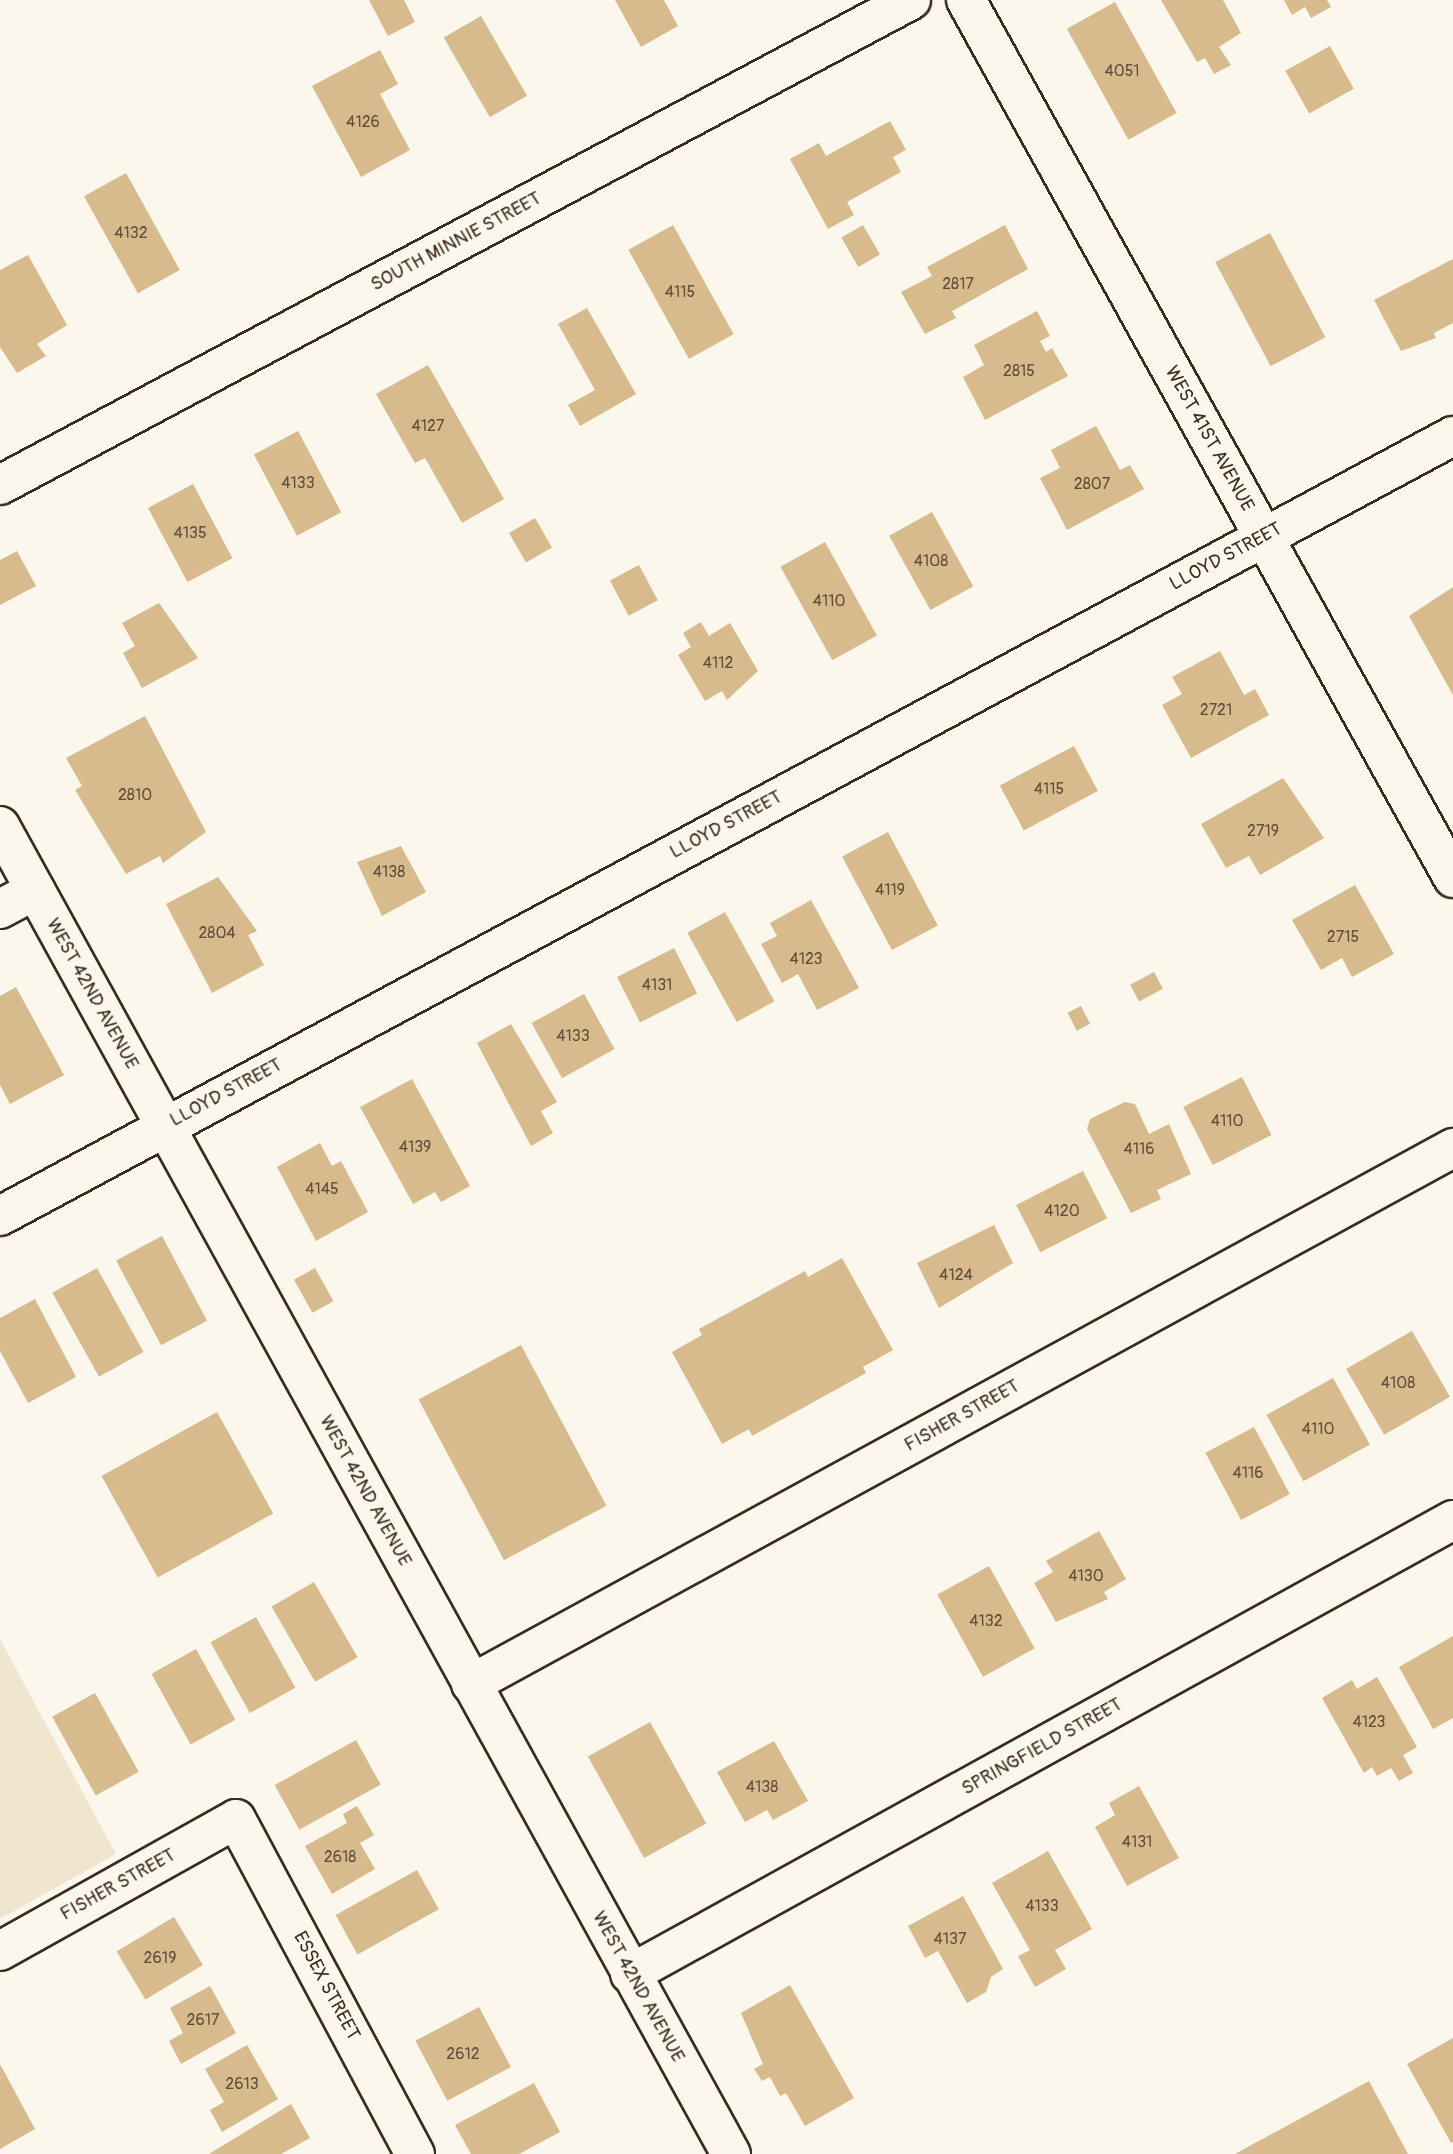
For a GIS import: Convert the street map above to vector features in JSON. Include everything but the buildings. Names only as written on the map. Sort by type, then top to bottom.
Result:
[{"type":"street","name":"SOUTH MINNIE STREET","points":[[0,485],[911,0]]},
{"type":"street","name":"WEST 41ST AVENUE","points":[[966,0],[1453,878]]},
{"type":"street","name":"LLOYD STREET","points":[[0,1216],[1453,436]]},
{"type":"street","name":"WEST 42ND AVENUE","points":[[0,826],[731,2154]]},
{"type":"street","points":[[0,909],[35,890]]},
{"type":"street","name":"FISHER STREET","points":[[471,1684],[1453,1148]]},
{"type":"street","name":"SPRINGFIELD STREET","points":[[631,1974],[1453,1520]]},
{"type":"street","name":"FISHER STREET","points":[[0,1951],[236,1819]]},
{"type":"street","name":"ESSEX STREET","points":[[236,1819],[415,2154]]},
{"type":"shaded area","points":[[0,1639],[116,1854],[0,1919]]}]
